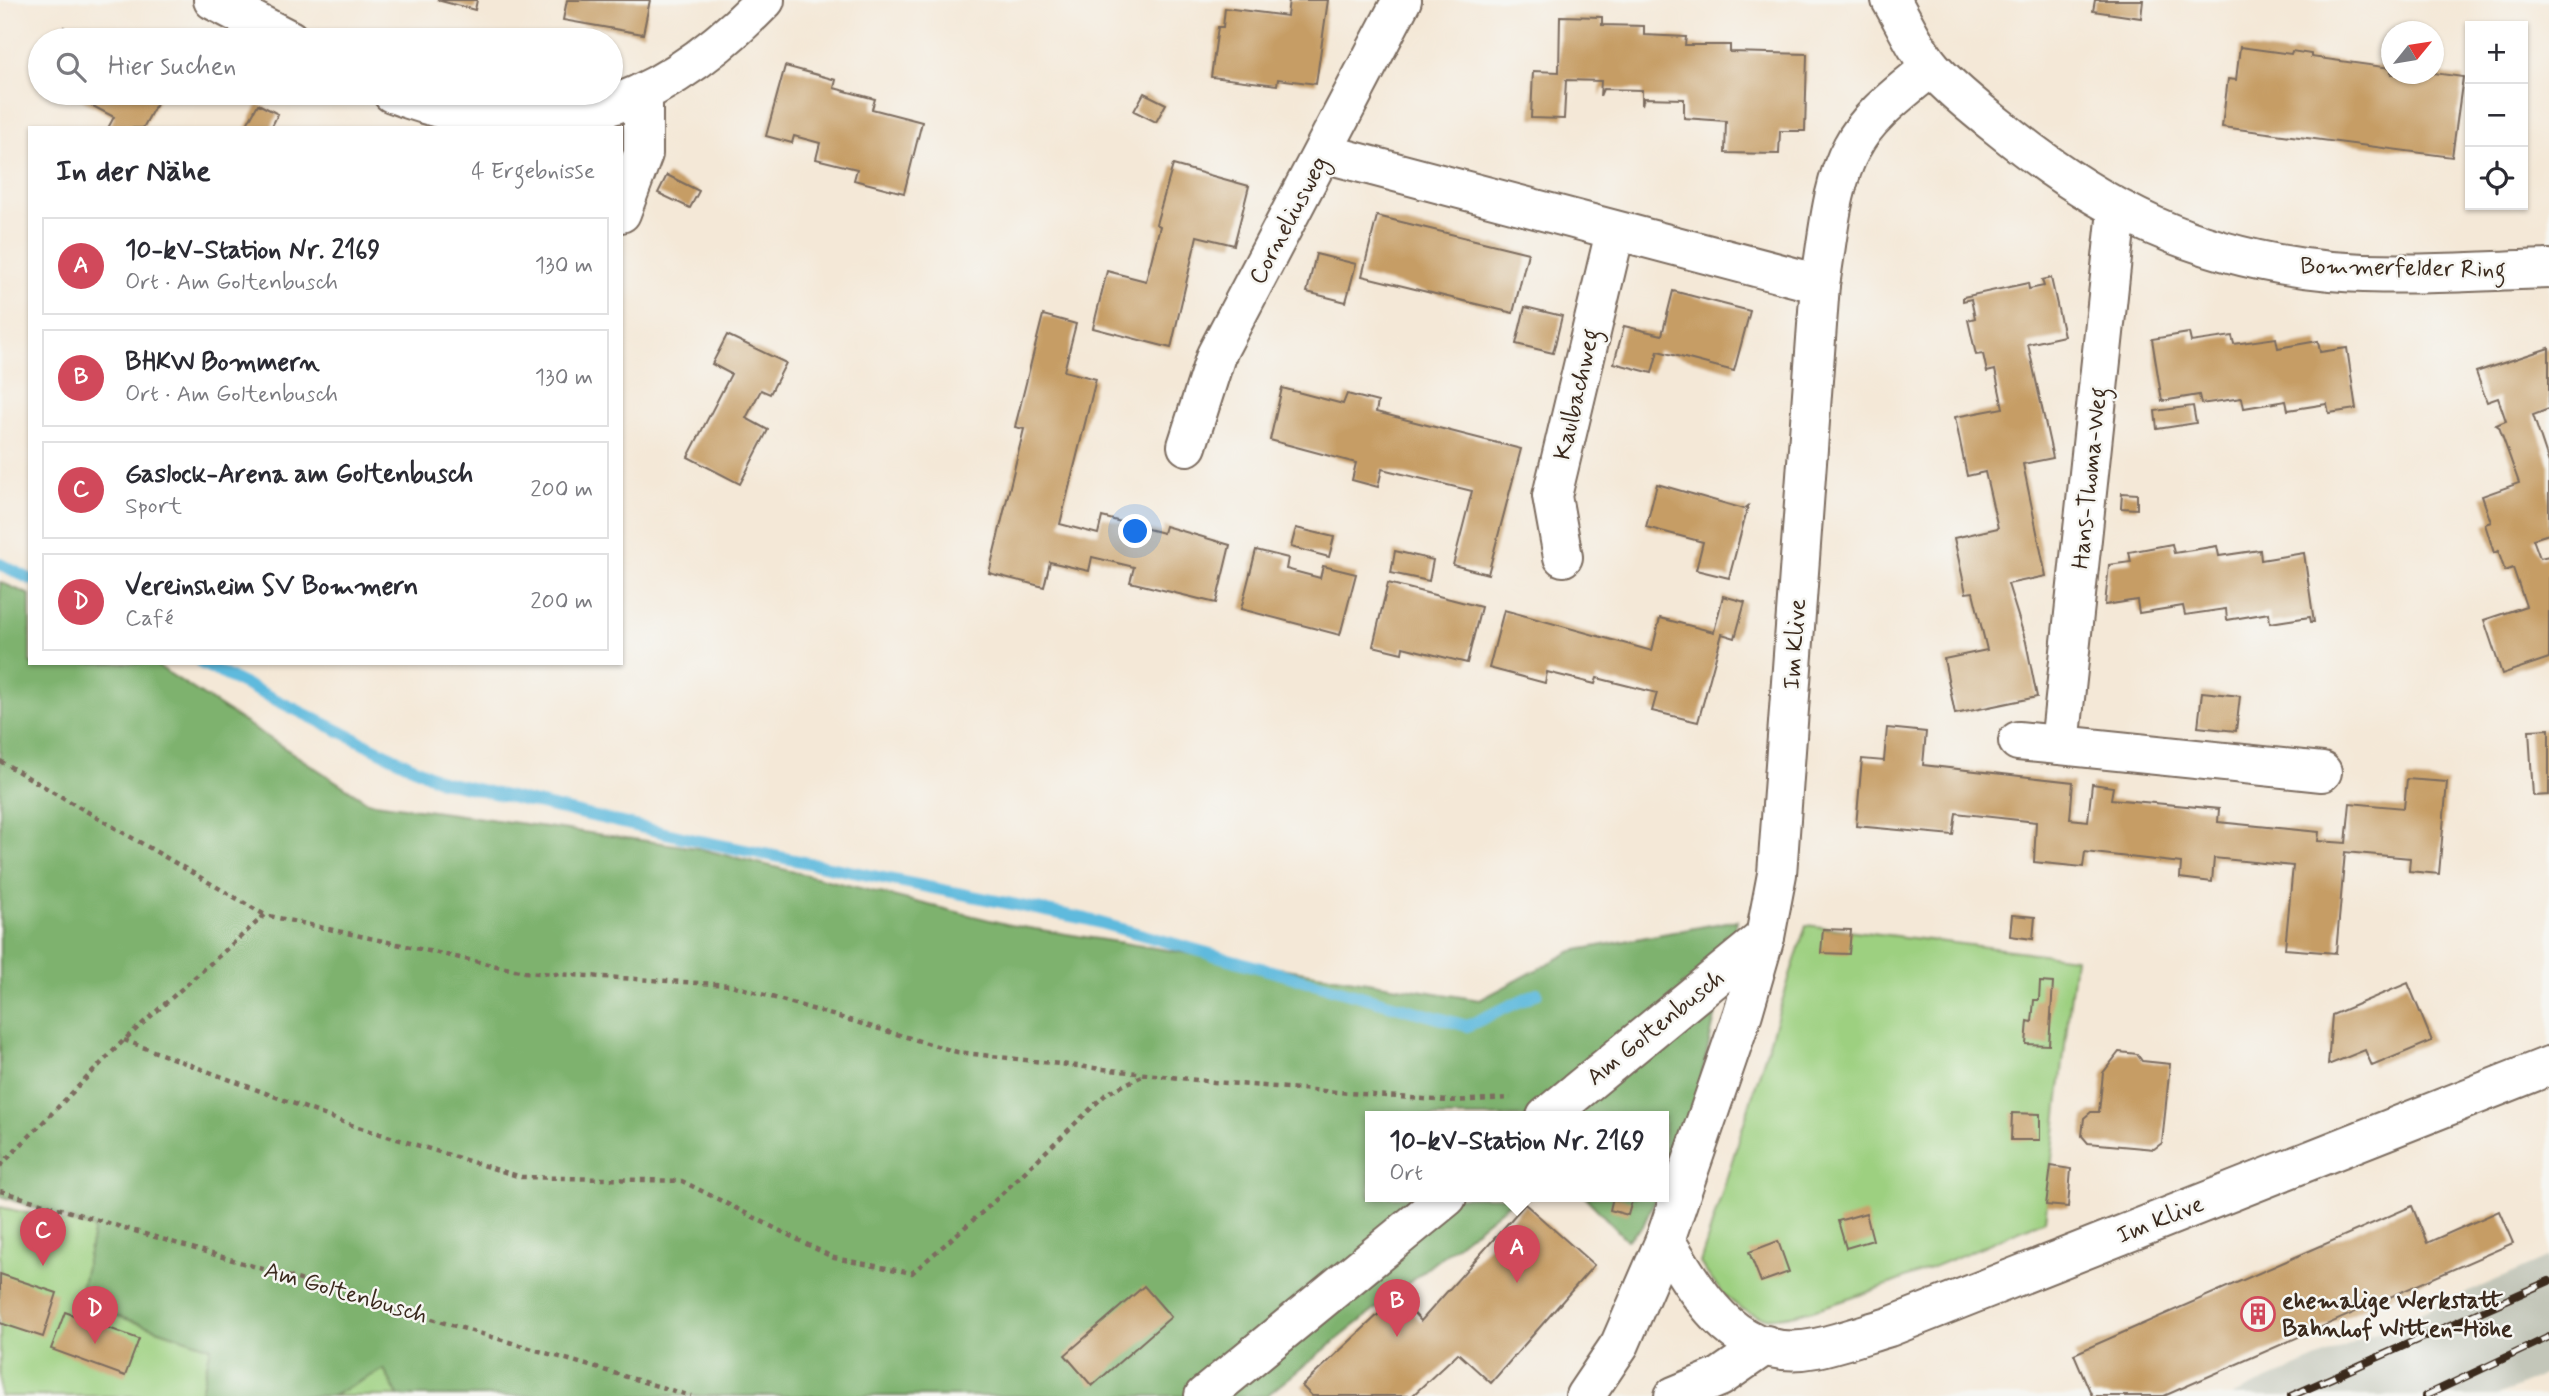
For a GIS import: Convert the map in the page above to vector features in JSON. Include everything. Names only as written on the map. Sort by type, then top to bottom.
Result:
[{"type":"street","points":[[212,0],[258,10],[277,28]]},
{"type":"street","points":[[623,100],[643,93],[690,66],[765,0]]},
{"type":"street","name":"Corneliusweg","points":[[1187,446],[1216,355],[1402,0]]},
{"type":"street","name":"Bommerfelder Ring","points":[[1891,0],[1931,67],[2039,160],[2118,211],[2175,236],[2288,265],[2333,271],[2549,269]]},
{"type":"street","name":"Im Klive","points":[[1584,1396],[1620,1344],[1665,1240],[1743,1013],[1765,937],[1777,874],[1820,284],[1838,188],[1852,148],[1879,111],[1931,67]]},
{"type":"street","points":[[623,208],[643,155],[643,93]]},
{"type":"street","points":[[425,105],[526,121],[583,114],[609,105]]},
{"type":"street","points":[[1324,153],[1820,284]]},
{"type":"street","name":"Hans-Thoma-Weg","points":[[2060,745],[2118,211]]},
{"type":"street","name":"Kaulbachweg","points":[[1563,557],[1552,496],[1615,232]]},
{"type":"street","points":[[2018,741],[2322,772]]},
{"type":"street","name":"Am Goltenbusch","points":[[1559,1106],[1765,937]]},
{"type":"street","name":"Im Klive","points":[[1665,1240],[1703,1302],[1734,1332],[1766,1345],[1813,1348],[1889,1327],[2549,1066]]},
{"type":"street","points":[[1204,1396],[1441,1202]]},
{"type":"street","points":[[1674,1396],[1720,1377],[1766,1345]]},
{"type":"path","points":[[0,761],[265,915],[524,972],[731,985],[957,1052],[1147,1074],[1448,1101],[1559,1106]]},
{"type":"path","points":[[0,1166],[124,1040],[265,915]]},
{"type":"path","points":[[124,1040],[348,1124],[521,1177],[682,1181],[834,1258],[912,1273],[1105,1094],[1147,1074]]},
{"type":"path","name":"Am Goltenbusch","points":[[0,1191],[691,1396]]},
{"type":"shaded area","points":[[2549,1257],[2549,1372],[2498,1396],[2231,1396]]},
{"type":"green space","points":[[0,582],[28,594],[28,665],[156,665],[368,802],[697,848],[1010,925],[1480,1000],[1572,951],[1737,920],[1693,1114],[1669,1168],[1669,1111],[1365,1111],[1365,1202],[1511,1202],[1266,1396],[398,1396],[384,1369],[332,1396],[200,1396],[211,1347],[78,1303],[94,1228],[0,1196]]},
{"type":"green space","points":[[1806,925],[2075,958],[2045,1220],[1854,1297],[1814,1310],[1780,1317],[1758,1316],[1724,1295],[1700,1263]]},
{"type":"green space","points":[[1590,1202],[1654,1202],[1643,1226],[1627,1240]]},
{"type":"green space","points":[[0,1207],[94,1228],[79,1303],[211,1347],[200,1396],[0,1396]]},
{"type":"green space","points":[[384,1369],[398,1396],[332,1396]]},
{"type":"building","points":[[437,0],[477,0],[475,10]]},
{"type":"building","points":[[567,0],[650,0],[643,34],[623,30],[623,28],[563,20]]},
{"type":"building","points":[[1289,0],[1328,0],[1316,84],[1278,79],[1277,85],[1211,77],[1218,27],[1223,27],[1225,8],[1287,16]]},
{"type":"building","points":[[2095,0],[2143,0],[2141,18],[2093,11]]},
{"type":"building","points":[[1560,16],[1602,17],[1602,25],[1644,26],[1644,35],[1686,37],[1685,45],[1730,45],[1730,52],[1807,54],[1805,131],[1780,131],[1779,154],[1725,153],[1726,121],[1684,118],[1684,99],[1644,98],[1642,105],[1642,90],[1603,89],[1600,96],[1601,81],[1566,80],[1564,119],[1531,118],[1533,71],[1559,72]]},
{"type":"building","points":[[2240,47],[2291,54],[2292,51],[2311,54],[2311,57],[2381,67],[2381,84],[2444,84],[2444,74],[2463,77],[2452,157],[2222,127],[2228,79],[2236,80]]},
{"type":"building","points":[[785,66],[836,80],[834,88],[875,99],[872,109],[922,122],[904,193],[854,180],[857,169],[816,159],[820,143],[794,136],[792,143],[766,136]]},
{"type":"building","points":[[1144,93],[1166,104],[1156,122],[1134,111]]},
{"type":"building","points":[[91,105],[155,105],[144,126],[109,126],[114,117]]},
{"type":"building","points":[[257,105],[278,114],[272,126],[246,126]]},
{"type":"building","points":[[1173,165],[1249,186],[1234,245],[1197,236],[1171,348],[1093,328],[1107,271],[1146,281],[1160,226],[1156,224]]},
{"type":"building","points":[[667,175],[699,191],[690,208],[658,193]]},
{"type":"building","points":[[1377,216],[1528,253],[1513,313],[1362,276]]},
{"type":"building","points":[[1316,254],[1356,264],[1346,302],[1307,292]]},
{"type":"building","points":[[2051,278],[2064,336],[2028,344],[2053,458],[2023,464],[2046,576],[2008,584],[2026,642],[2037,697],[1955,714],[1944,659],[1987,650],[1973,592],[1966,593],[1954,538],[1998,528],[1985,472],[1967,476],[1955,417],[2003,408],[1995,370],[1987,372],[1983,354],[1976,355],[1968,320],[1975,318],[1971,299],[1963,301],[1963,297],[2028,283],[2029,289],[2044,286],[2042,280]]},
{"type":"building","points":[[1673,291],[1750,311],[1734,371],[1658,351],[1652,373],[1614,363],[1624,326],[1662,335]]},
{"type":"building","points":[[1525,307],[1562,316],[1553,353],[1516,344]]},
{"type":"building","points":[[1043,315],[1076,324],[1064,371],[1096,379],[1060,524],[1098,534],[1102,517],[1163,533],[1165,526],[1230,545],[1216,603],[1130,582],[1134,567],[1092,557],[1089,571],[1050,562],[1044,587],[989,573],[1024,429],[1015,427]]},
{"type":"building","points":[[2189,333],[2191,342],[2232,336],[2234,344],[2276,338],[2278,348],[2318,341],[2320,352],[2347,348],[2356,409],[2329,413],[2327,404],[2288,410],[2286,401],[2244,408],[2242,398],[2201,404],[2199,395],[2162,401],[2152,339]]},
{"type":"building","points":[[727,335],[786,363],[770,394],[761,390],[746,418],[768,430],[740,484],[688,457],[731,374],[712,364]]},
{"type":"building","points":[[2549,348],[2549,409],[2533,415],[2549,463],[2549,534],[2533,539],[2540,558],[2549,556],[2549,658],[2502,674],[2484,620],[2526,606],[2513,568],[2505,571],[2498,551],[2494,553],[2485,524],[2491,522],[2482,496],[2519,483],[2496,425],[2506,421],[2498,398],[2487,402],[2476,372]]},
{"type":"building","points":[[1282,388],[1343,404],[1347,394],[1378,402],[1376,412],[1521,449],[1488,574],[1453,565],[1472,491],[1382,469],[1378,487],[1352,480],[1356,463],[1270,440]]},
{"type":"building","points":[[2193,406],[2196,423],[2157,429],[2155,411]]},
{"type":"building","points":[[1657,484],[1744,509],[1748,506],[1729,578],[1696,570],[1703,542],[1646,527]]},
{"type":"building","points":[[2122,493],[2137,494],[2137,509],[2121,508]]},
{"type":"building","points":[[1296,528],[1334,537],[1329,557],[1291,547]]},
{"type":"building","points":[[2172,544],[2174,553],[2217,546],[2219,556],[2260,550],[2261,560],[2304,553],[2314,622],[2311,622],[2310,617],[2270,623],[2269,613],[2227,620],[2226,609],[2185,615],[2183,606],[2139,613],[2137,600],[2105,605],[2109,565],[2131,562],[2129,552]]},
{"type":"building","points":[[1256,550],[1288,558],[1286,569],[1320,578],[1323,566],[1356,574],[1340,635],[1241,609]]},
{"type":"building","points":[[1395,551],[1433,560],[1429,581],[1391,573]]},
{"type":"building","points":[[1388,583],[1481,607],[1467,663],[1403,647],[1402,653],[1373,646]]},
{"type":"building","points":[[1723,596],[1745,602],[1735,638],[1722,634],[1698,722],[1652,711],[1657,693],[1597,678],[1595,684],[1547,672],[1545,683],[1489,668],[1504,610],[1652,651],[1660,618],[1714,632]]},
{"type":"building","points":[[2202,692],[2240,696],[2236,731],[2198,727]]},
{"type":"building","points":[[1887,728],[1926,732],[1923,765],[2073,782],[2070,819],[2088,821],[2092,784],[2113,787],[2111,799],[2219,809],[2218,822],[2319,832],[2318,841],[2346,843],[2350,803],[2404,808],[2407,779],[2447,782],[2439,874],[2409,871],[2410,858],[2345,852],[2336,953],[2285,949],[2293,866],[2214,858],[2212,882],[2180,878],[2181,863],[2085,852],[2083,867],[2034,862],[2036,822],[1956,813],[1953,835],[1856,826],[1862,759],[1884,761]]},
{"type":"building","points":[[2549,729],[2549,795],[2533,796],[2529,730]]},
{"type":"building","points":[[2012,915],[2035,917],[2033,939],[2010,936]]},
{"type":"building","points":[[1823,929],[1851,930],[1849,954],[1821,953]]},
{"type":"building","points":[[2040,982],[2053,983],[2049,1045],[2026,1044],[2028,1021],[2032,1022],[2034,1000],[2039,1000]]},
{"type":"building","points":[[2408,983],[2432,1041],[2372,1066],[2365,1050],[2328,1065],[2332,1015]]},
{"type":"building","points":[[2119,1052],[2137,1054],[2142,1061],[2170,1064],[2162,1143],[2154,1149],[2088,1143],[2082,1136],[2084,1118],[2091,1112],[2099,1112],[2103,1073]]},
{"type":"building","points":[[2012,1113],[2040,1114],[2040,1140],[2011,1140]]},
{"type":"building","points":[[2051,1166],[2071,1169],[2068,1207],[2046,1205]]},
{"type":"building","points":[[1612,1202],[1632,1202],[1628,1215],[1610,1210]]},
{"type":"building","points":[[1525,1204],[1594,1265],[1491,1383],[1458,1353],[1412,1396],[1312,1396],[1302,1386],[1398,1296],[1421,1321]]},
{"type":"building","name":"ehemalige Werkstatt Bahnhof Witten-Höhe","points":[[2412,1206],[2427,1243],[2499,1211],[2513,1243],[2164,1396],[2092,1396],[2074,1354]]},
{"type":"building","points":[[1866,1213],[1873,1240],[1846,1248],[1838,1221]]},
{"type":"building","points":[[1778,1241],[1789,1272],[1761,1282],[1749,1252]]},
{"type":"building","points":[[0,1274],[57,1293],[43,1337],[0,1323]]},
{"type":"building","points":[[1144,1286],[1171,1317],[1092,1386],[1065,1355]]},
{"type":"building","points":[[65,1312],[139,1339],[125,1376],[51,1349]]},
{"type":"waterway","points":[[0,564],[28,578]]},
{"type":"waterway","points":[[205,665],[441,781],[700,841],[1086,919],[1467,1026],[1537,993]]},
{"type":"railway","points":[[2291,1396],[2549,1281]]},
{"type":"railway","points":[[2425,1396],[2549,1337]]},
{"type":"place","name":"Gaslock-Arena am Goltenbusch","points":[[43,1266]]},
{"type":"place","name":"10-kV-Station Nr. 2169","points":[[1517,1283]]},
{"type":"place","name":"ehemalige Werkstatt Bahnhof Witten-Höhe","points":[[2258,1314]]},
{"type":"place","name":"BHKW Bommern","points":[[1397,1337]]},
{"type":"place","name":"Vereinsheim SV Bommern","points":[[95,1344]]}]
